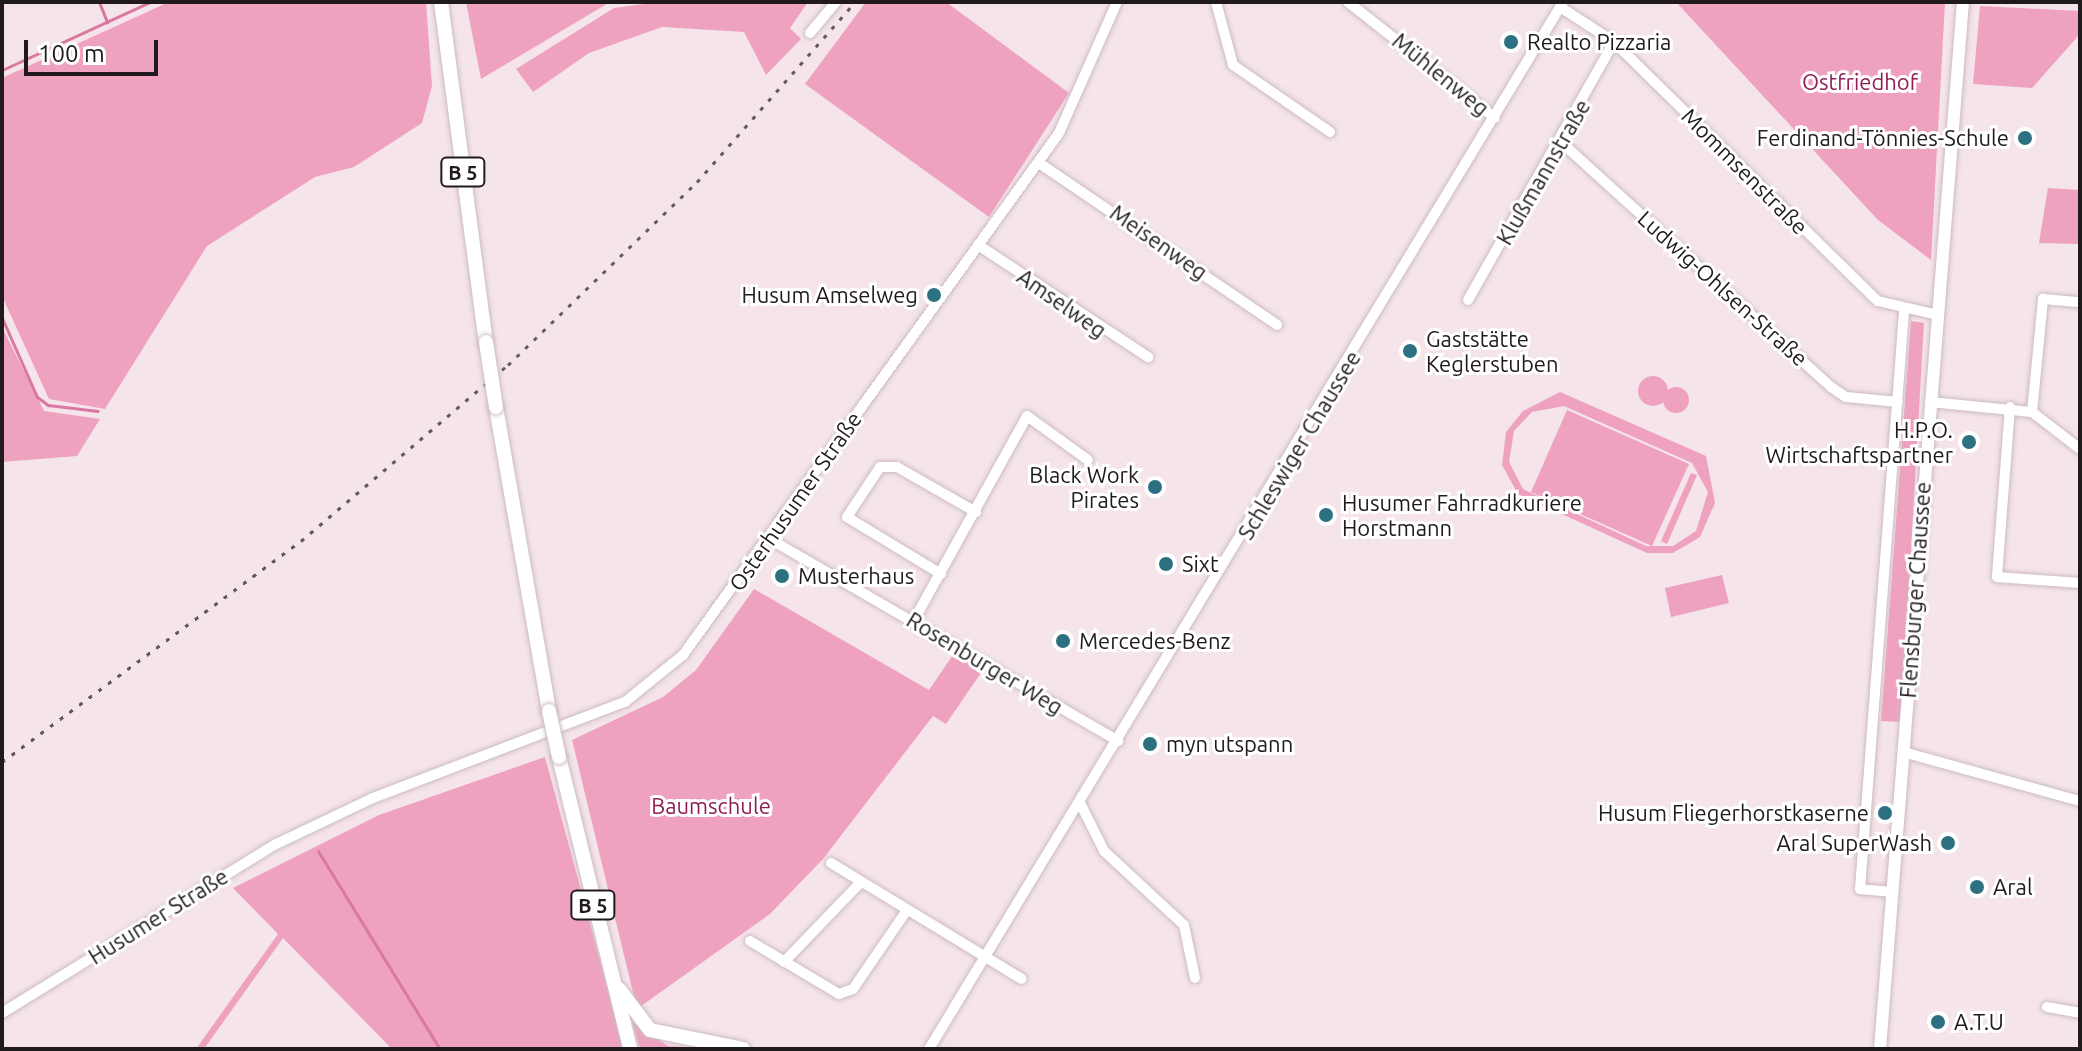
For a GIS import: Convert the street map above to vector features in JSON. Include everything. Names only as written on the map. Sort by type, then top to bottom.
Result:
[{"type":"highway","name":"B 5","points":[[441,2],[486,342],[549,711],[630,1049]]},
{"type":"highway","points":[[609,969],[650,1030],[713,1046],[743,1049]]},
{"type":"main road","name":"Flensburger Chaussee","points":[[1880,1049],[1963,2]]},
{"type":"street","points":[[810,33],[836,2]]},
{"type":"street","name":"Osterhusumer Straße","points":[[317,823],[625,702],[683,655],[1039,163],[1078,97],[1117,2]]},
{"type":"street","points":[[1216,2],[1233,65],[1330,132]]},
{"type":"street","name":"Mühlenweg","points":[[1348,2],[1364,6],[1495,118]]},
{"type":"street","name":"Mommsenstraße","points":[[1561,4],[1614,42],[1878,301],[1904,312],[1938,315]]},
{"type":"street","name":"Schleswiger Chaussee","points":[[929,1049],[1495,118],[1561,4]]},
{"type":"street","name":"Klußmannstraße","points":[[1468,300],[1535,177],[1562,143],[1560,134],[1614,42]]},
{"type":"street","name":"Ludwig-Ohlsen-Straße","points":[[1562,143],[1831,387],[1846,397],[1898,402]]},
{"type":"street","name":"Meisenweg","points":[[1039,163],[1277,325]]},
{"type":"street","name":"Amselweg","points":[[978,245],[1148,357]]},
{"type":"street","points":[[2032,412],[2043,299],[2080,302]]},
{"type":"street","name":"Flensburger Chaussee","points":[[1893,892],[1860,889],[1904,312]]},
{"type":"street","points":[[1930,402],[2010,407],[2032,412],[2080,449]]},
{"type":"street","points":[[2010,407],[1997,577],[2080,583]]},
{"type":"street","points":[[914,620],[1027,416],[1088,460]]},
{"type":"street","points":[[941,574],[847,517],[880,467],[897,467],[976,512]]},
{"type":"street","name":"Rosenburger Weg","points":[[768,538],[1118,741]]},
{"type":"street","points":[[1903,752],[2080,801]]},
{"type":"street","points":[[1080,803],[1104,851],[1184,925],[1195,978]]},
{"type":"street","name":"Husumer Straße","points":[[2,1013],[317,823]]},
{"type":"street","points":[[831,863],[1022,979]]},
{"type":"street","points":[[784,962],[861,882]]},
{"type":"street","points":[[750,941],[839,994],[853,989],[907,910]]},
{"type":"street","points":[[2047,1007],[2080,1013]]},
{"type":"green space","points":[[169,2],[426,2],[432,86],[422,123],[354,167],[315,177],[207,246],[105,409],[49,399],[2,296],[2,78]]},
{"type":"green space","points":[[466,2],[610,2],[481,79]]},
{"type":"green space","points":[[659,2],[808,2],[790,28],[801,39],[766,75],[744,32],[662,27],[589,53],[533,92],[516,69],[614,8]]},
{"type":"green space","points":[[866,2],[946,2],[1069,93],[989,217],[805,84]]},
{"type":"green space","name":"Ostfriedhof","points":[[1676,2],[1945,2],[1931,260],[1878,220]]},
{"type":"green space","points":[[1980,6],[2080,11],[2080,34],[2032,88],[1973,84]]},
{"type":"green space","points":[[2048,188],[2080,190],[2080,244],[2039,243]]},
{"type":"green space","points":[[1911,321],[1924,323],[1901,722],[1881,721]]},
{"type":"green space","points":[[2,327],[44,411],[100,419],[77,456],[2,462]]},
{"type":"green space","points":[[1653,376],[1664,380],[1668,391],[1664,402],[1653,406],[1642,402],[1638,391],[1642,380]]},
{"type":"green space","points":[[1676,387],[1685,391],[1689,400],[1685,409],[1676,413],[1667,409],[1663,400],[1667,391]]},
{"type":"green space","points":[[1560,392],[1706,456],[1715,503],[1700,537],[1673,553],[1647,553],[1518,494],[1502,465],[1506,432],[1523,411]],"holes":[[[1564,406],[1692,463],[1708,492],[1696,531],[1673,546],[1646,546],[1523,489],[1509,462],[1514,431],[1532,412]]]},
{"type":"green space","points":[[1567,410],[1689,464],[1652,546],[1531,492]]},
{"type":"green space","points":[[1691,473],[1697,475],[1667,544],[1661,541]]},
{"type":"green space","points":[[1722,575],[1729,603],[1671,617],[1665,588]]},
{"type":"green space","name":"Baumschule","points":[[754,589],[929,690],[957,649],[985,667],[946,724],[933,716],[823,859],[770,914],[637,1009],[572,740],[663,697],[696,670]]},
{"type":"green space","points":[[545,757],[624,1049],[392,1049],[283,938],[204,1049],[196,1049],[278,934],[233,888],[379,815]]},
{"type":"green space","points":[[632,1022],[668,1046],[704,1048],[640,1049]]},
{"type":"waterway","points":[[99,2],[107,22]]},
{"type":"waterway","points":[[2,70],[150,2]]},
{"type":"waterway","points":[[2,318],[37,397],[48,405],[98,411]]},
{"type":"waterway","points":[[318,851],[440,1049]]},
{"type":"railway","points":[[2,762],[301,541],[508,365],[697,182],[855,2]]},
{"type":"place","name":"Realto Pizzaria","points":[[1511,42]]},
{"type":"place","name":"Ferdinand-Tönnies-Schule","points":[[2025,138]]},
{"type":"place","name":"Husum Amselweg","points":[[934,295]]},
{"type":"place","name":"Gaststätte Keglerstuben","points":[[1410,351]]},
{"type":"place","name":"H.P.O. Wirtschaftspartner","points":[[1969,442]]},
{"type":"place","name":"Black Work Pirates","points":[[1155,487]]},
{"type":"place","name":"Husumer Fahrradkuriere Horstmann","points":[[1326,515]]},
{"type":"place","name":"Sixt","points":[[1166,564]]},
{"type":"place","name":"Musterhaus","points":[[782,576]]},
{"type":"place","name":"Mercedes-Benz","points":[[1063,641]]},
{"type":"place","name":"myn utspann","points":[[1150,744]]},
{"type":"place","name":"Husum Fliegerhorstkaserne","points":[[1885,813]]},
{"type":"place","name":"Aral SuperWash","points":[[1948,843]]},
{"type":"place","name":"Aral","points":[[1977,887]]},
{"type":"place","name":"A.T.U","points":[[1938,1022]]}]
